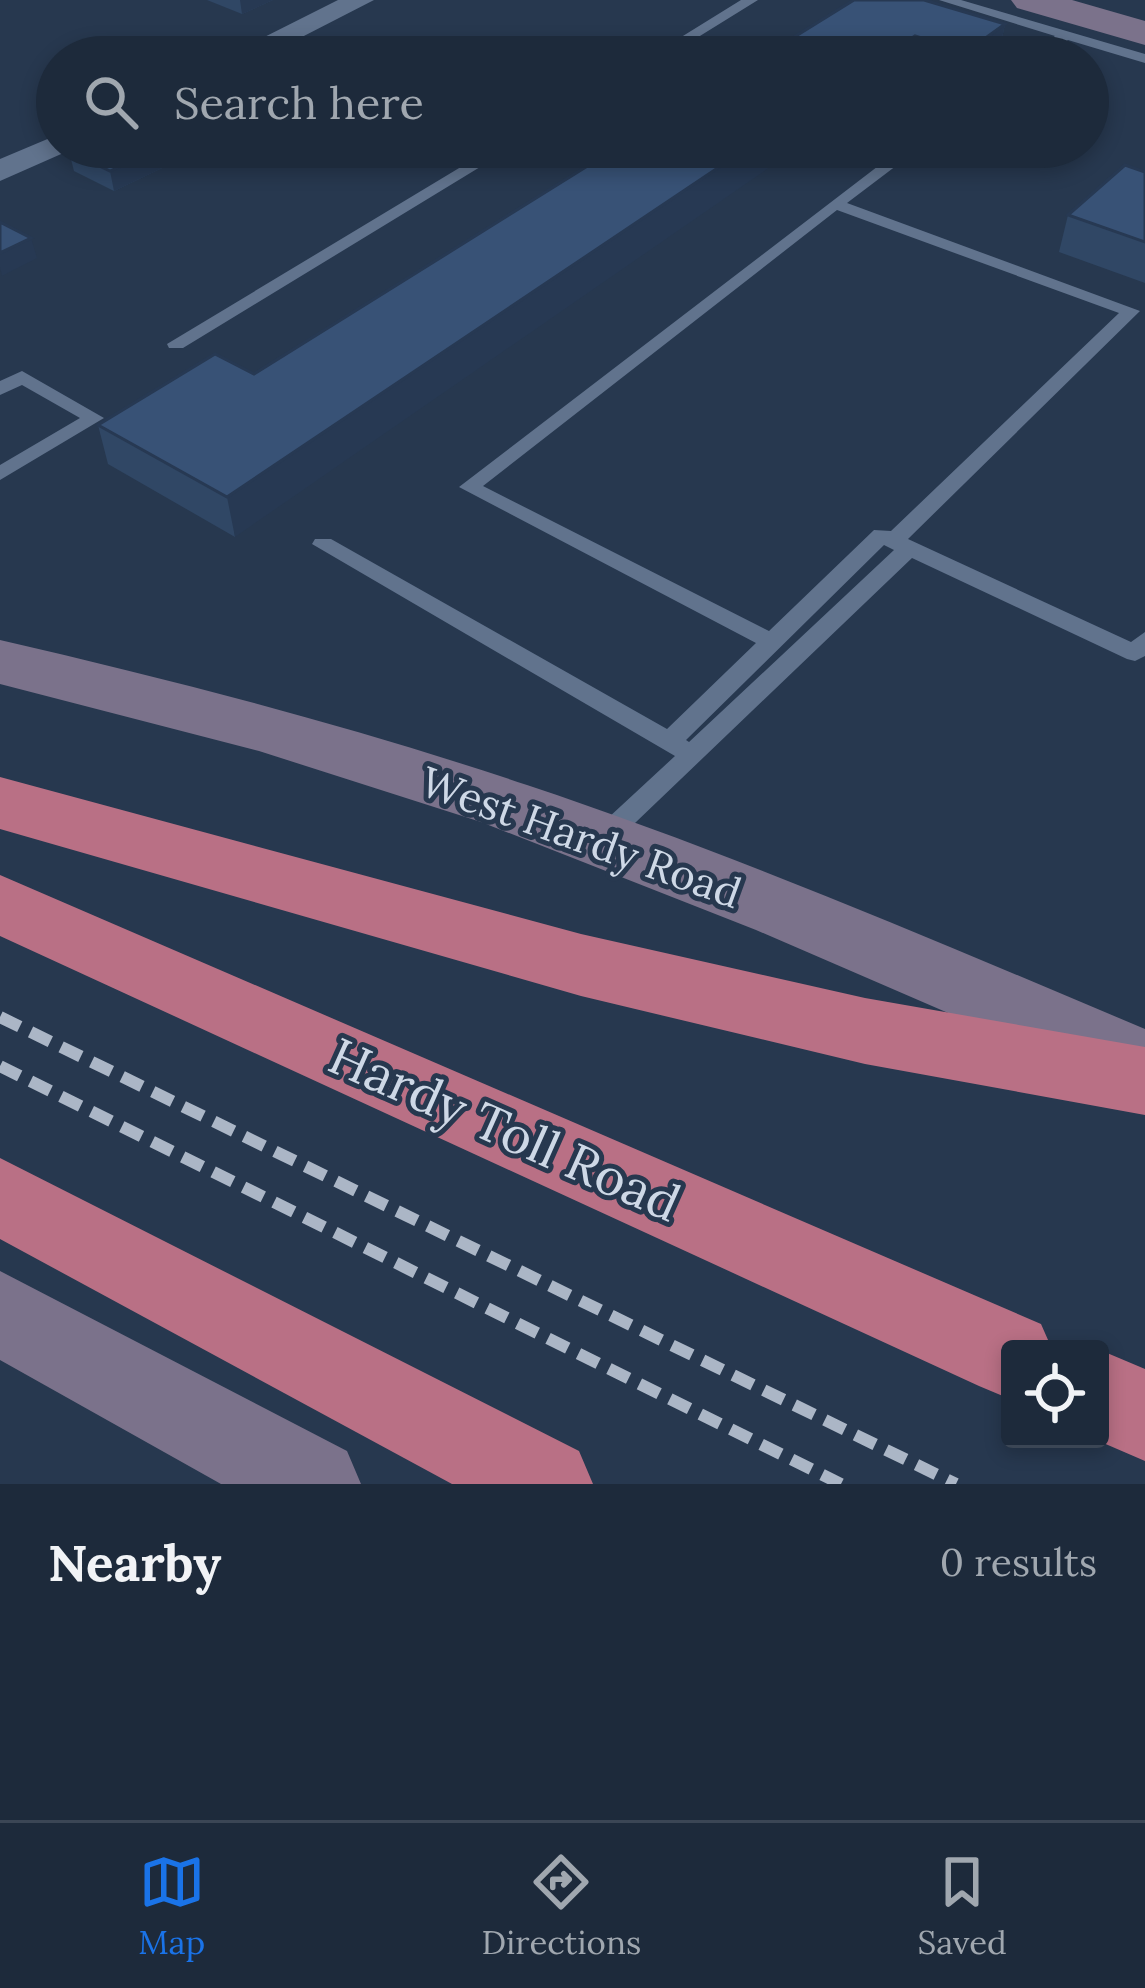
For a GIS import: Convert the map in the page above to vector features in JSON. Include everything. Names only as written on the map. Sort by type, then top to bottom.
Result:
[{"type":"highway","points":[[0,803],[581,965],[865,1031],[1145,1081]]},
{"type":"highway","name":"Hardy Toll Road","points":[[0,904],[1001,1351]]},
{"type":"highway","points":[[0,1196],[546,1484]]},
{"type":"highway","points":[[1109,1399],[1145,1415]]},
{"type":"main road","points":[[1030,0],[1138,37]]},
{"type":"main road","points":[[1126,0],[1145,5]]},
{"type":"main road","name":"West Hardy Road","points":[[0,662],[165,700],[416,774],[601,839],[1145,1064]]},
{"type":"main road","points":[[0,1313],[314,1484]]},
{"type":"street","points":[[284,36],[359,0]]},
{"type":"street","points":[[0,171],[36,154]]},
{"type":"lane","points":[[691,36],[751,0]]},
{"type":"lane","points":[[946,0],[1066,35],[1102,36]]},
{"type":"lane","points":[[1138,37],[1145,59]]},
{"type":"lane","points":[[176,344],[471,168]]},
{"type":"lane","points":[[772,642],[469,487],[884,168]]},
{"type":"lane","points":[[601,839],[891,566],[901,545],[1138,314],[835,204]]},
{"type":"lane","points":[[0,389],[22,377],[94,418],[0,475]]},
{"type":"lane","points":[[669,742],[881,536],[1135,652],[1145,640]]},
{"type":"lane","points":[[323,544],[695,755]]},
{"type":"building","points":[[854,0],[924,0],[1005,24],[988,36],[796,36]]},
{"type":"building","points":[[1125,165],[1145,172],[1145,242],[1068,215]]},
{"type":"building","points":[[584,168],[718,168],[227,497],[98,425],[215,354],[254,374]]},
{"type":"building","points":[[0,222],[31,238],[0,253]]},
{"type":"railway","points":[[0,1017],[956,1484]]},
{"type":"railway","points":[[0,1066],[841,1484]]}]
